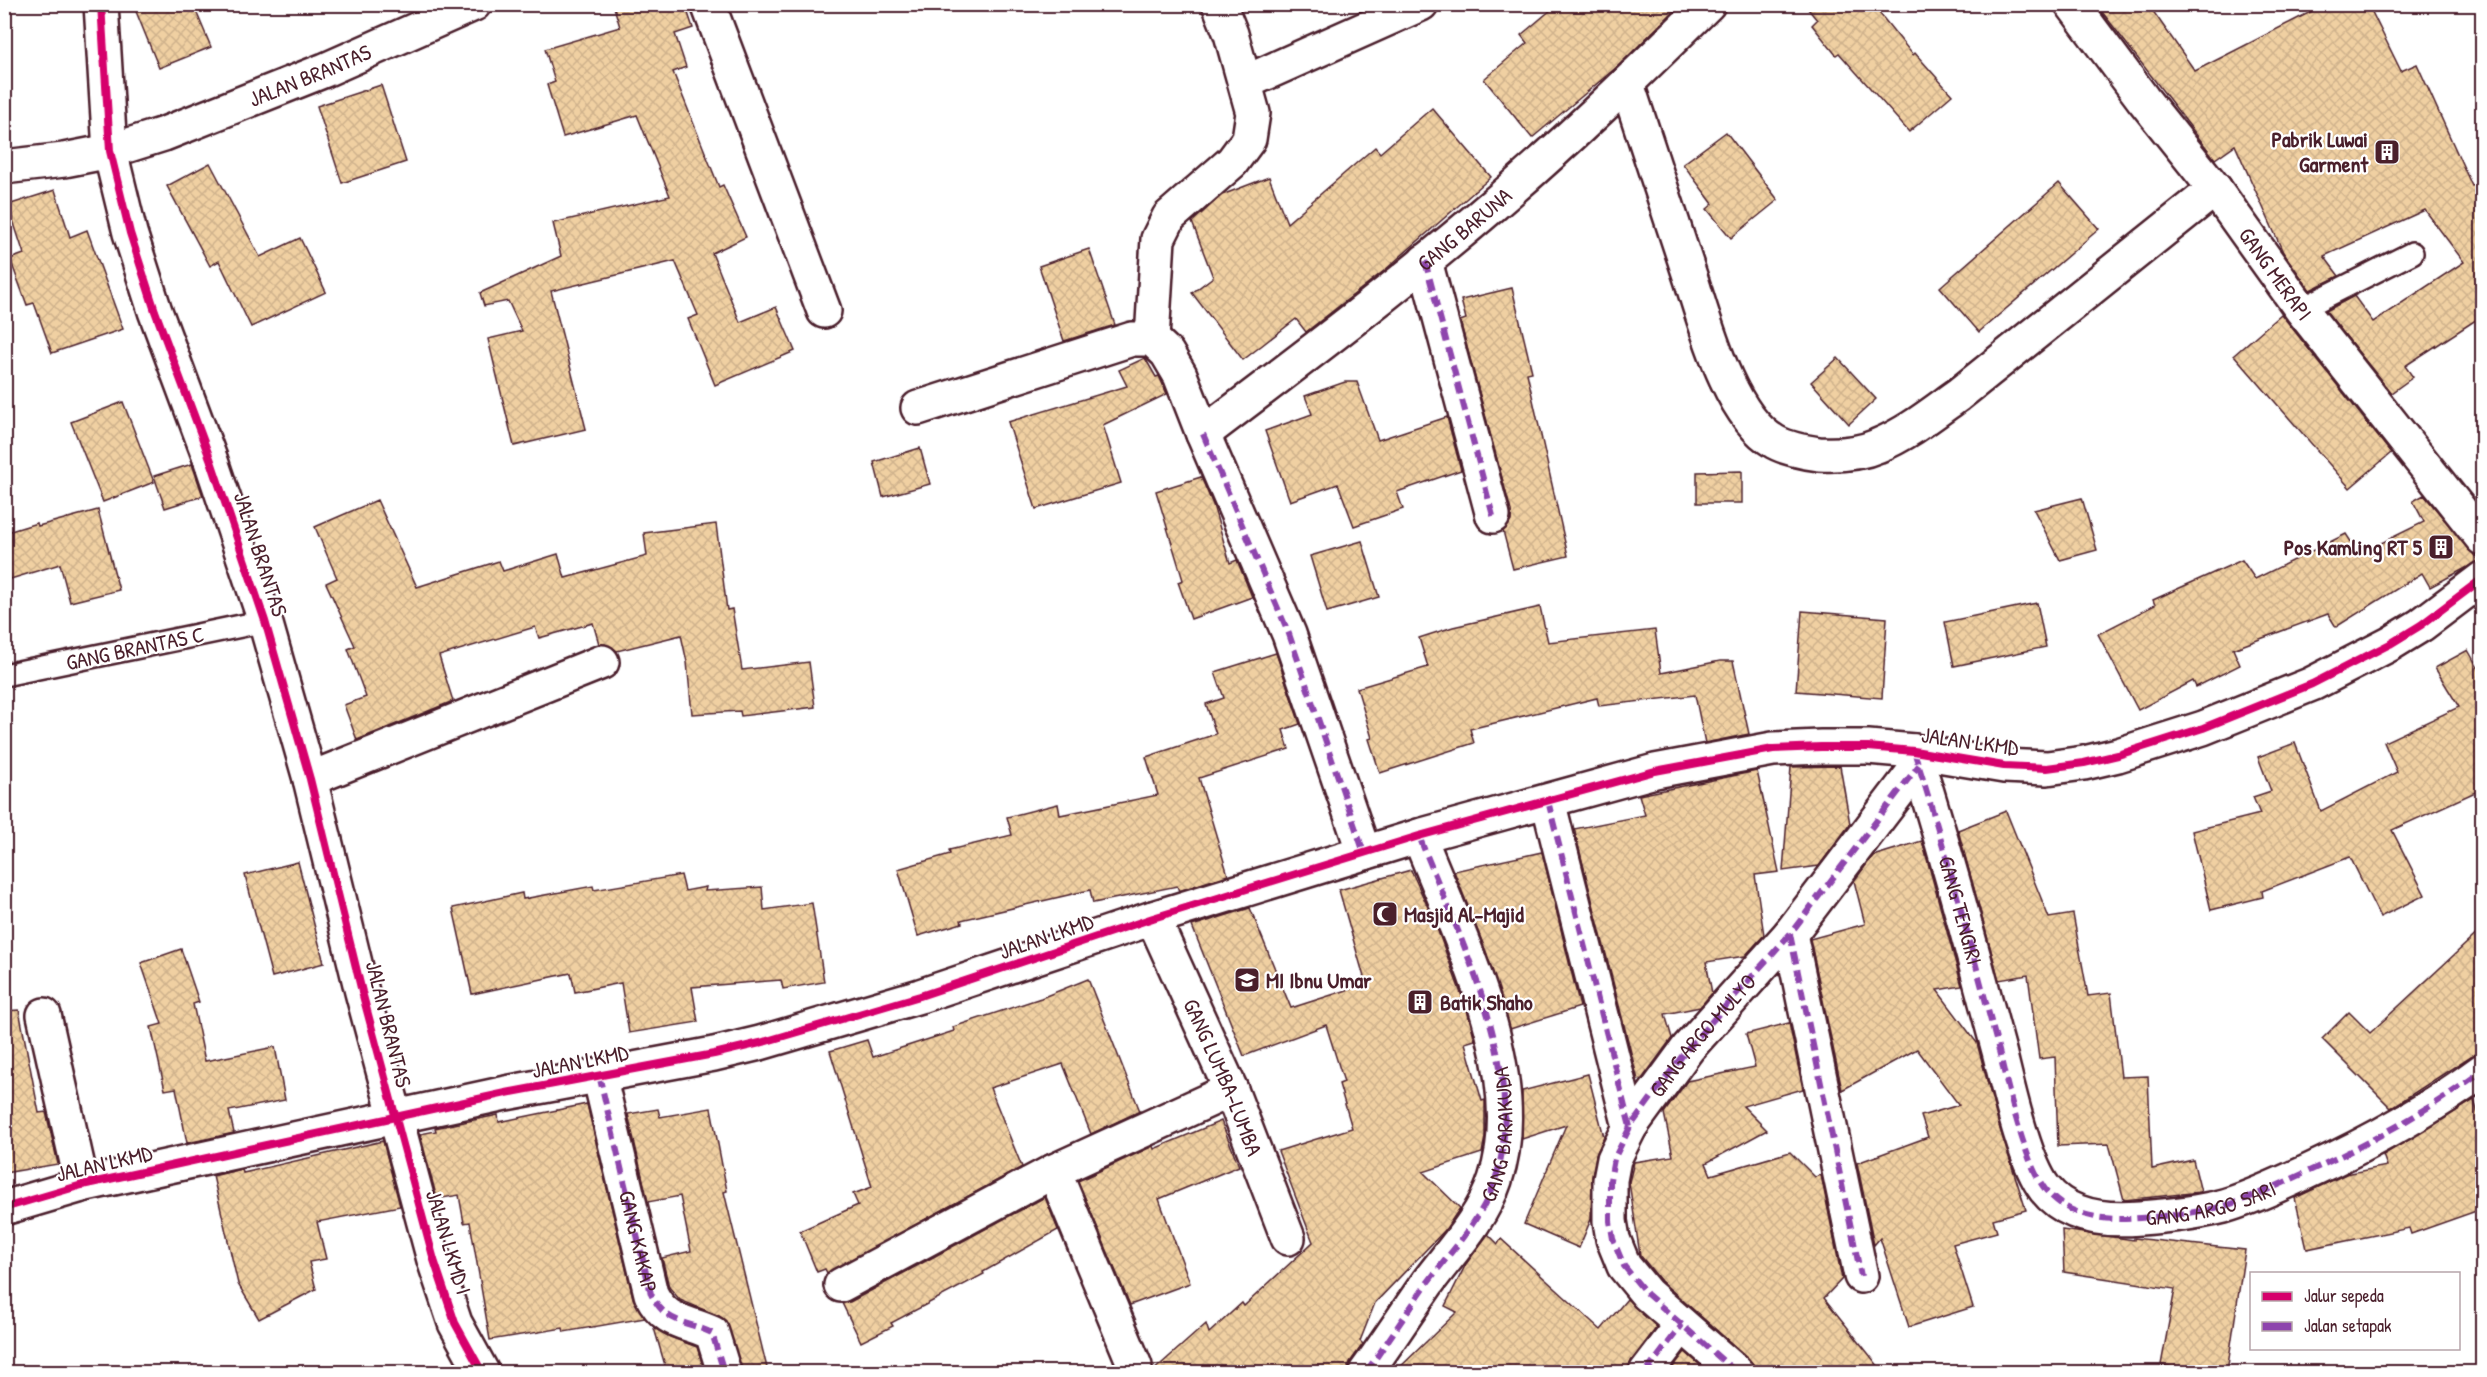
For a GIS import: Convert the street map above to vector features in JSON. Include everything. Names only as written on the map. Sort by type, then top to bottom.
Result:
[{"type":"street","name":"JALAN BRANTAS","points":[[101,4],[110,151],[137,256],[212,461],[265,621],[310,779],[395,1117]]},
{"type":"street","name":"JALAN BRANTAS","points":[[4,167],[64,160],[110,151],[164,134],[325,70],[474,4]]},
{"type":"street","points":[[708,4],[824,311]]},
{"type":"street","points":[[1152,339],[1158,238],[1169,217],[1232,162],[1249,139],[1253,113],[1246,82],[1219,4]]},
{"type":"street","points":[[1246,82],[1421,4]]},
{"type":"street","name":"GANG BARUNA","points":[[1203,434],[1306,356],[1492,206],[1627,84],[1708,4]]},
{"type":"street","name":"GANG MERAPI","points":[[2072,4],[2143,99],[2215,189],[2301,309],[2482,538]]},
{"type":"street","points":[[1627,84],[1713,348],[1735,394],[1749,418],[1764,434],[1776,442],[1810,453],[1830,455],[1855,453],[1877,447],[1922,420],[1958,395],[2215,189]]},
{"type":"street","points":[[1425,261],[1493,516]]},
{"type":"street","points":[[918,408],[1132,339],[1152,339],[1167,353],[1180,375],[1289,634],[1364,853]]},
{"type":"street","name":"JALAN LKMD","points":[[4,1208],[82,1185],[395,1117],[714,1054],[813,1028],[1036,959],[1154,918],[1419,836],[1655,771],[1773,749],[1868,747],[1917,758],[2047,768],[2084,763],[2149,747],[2247,712],[2351,665],[2421,625],[2482,579]]},
{"type":"street","points":[[310,779],[602,662]]},
{"type":"street","name":"GANG ARGO MULYO","points":[[1736,1372],[1682,1325],[1636,1281],[1624,1266],[1613,1239],[1609,1211],[1610,1180],[1614,1159],[1630,1127],[1688,1048],[1790,934],[1917,758]]},
{"type":"street","name":"GANG TENGIRI","points":[[1917,758],[1946,855],[2004,1070]]},
{"type":"street","points":[[1548,801],[1630,1127]]},
{"type":"street","name":"GANG BARAKUDA","points":[[1366,1372],[1428,1282],[1469,1230],[1486,1200],[1495,1181],[1505,1117],[1497,1047],[1473,974],[1419,836]]},
{"type":"street","name":"GANG LUMBA-LUMBA","points":[[1154,918],[1231,1090],[1288,1238]]},
{"type":"street","points":[[1790,934],[1861,1276]]},
{"type":"street","points":[[44,1015],[82,1185]]},
{"type":"street","name":"GANG ARGO SARI","points":[[2004,1070],[2021,1132],[2041,1183],[2056,1201],[2065,1207],[2089,1216],[2107,1219],[2178,1215],[2225,1206],[2280,1184],[2388,1131],[2457,1090],[2482,1071]]},
{"type":"street","name":"GANG KAKAP","points":[[599,1075],[651,1294],[659,1309],[676,1322],[696,1326],[711,1333],[724,1372]]},
{"type":"street","points":[[841,1285],[1054,1171],[1231,1090]]},
{"type":"street","name":"JALAN LKMD I","points":[[395,1117],[434,1260],[455,1323],[482,1372]]},
{"type":"street","points":[[1054,1171],[1136,1366]]},
{"type":"street","points":[[1646,1372],[1682,1325]]},
{"type":"lane","points":[[2301,309],[2412,253]]},
{"type":"lane","name":"GANG BRANTAS C","points":[[4,675],[265,621]]},
{"type":"building","points":[[133,4],[193,4],[211,47],[159,68]]},
{"type":"building","points":[[613,4],[685,4],[693,28],[675,34],[686,67],[673,72],[719,187],[723,185],[746,237],[712,253],[740,322],[776,307],[795,351],[715,385],[688,319],[698,315],[675,261],[551,291],[586,429],[514,446],[488,339],[522,331],[508,301],[484,306],[480,293],[561,256],[553,223],[670,196],[637,115],[563,137],[547,85],[555,82],[545,49],[620,27]]},
{"type":"building","points":[[1558,4],[1681,4],[1618,66],[1532,138],[1484,79],[1527,43],[1521,35]]},
{"type":"building","points":[[1804,4],[1872,4],[1913,55],[1915,53],[1952,95],[1909,132],[1839,53],[1836,55],[1812,25],[1817,20]]},
{"type":"building","points":[[2096,4],[2148,4],[2195,71],[2326,4],[2368,4],[2401,71],[2417,64],[2472,186],[2482,178],[2482,316],[2405,366],[2413,377],[2391,393],[2326,311],[2354,296],[2373,322],[2464,262],[2425,210],[2324,256],[2339,276],[2310,290],[2283,252],[2235,145],[2215,159]]},
{"type":"building","points":[[381,85],[406,162],[342,183],[317,106]]},
{"type":"building","points":[[1432,108],[1491,177],[1385,270],[1306,332],[1296,319],[1243,360],[1192,293],[1213,277],[1192,222],[1222,195],[1269,177],[1287,223],[1375,147],[1380,153]]},
{"type":"building","points":[[1726,132],[1778,200],[1731,238],[1707,209],[1713,204],[1683,164]]},
{"type":"building","points":[[210,163],[260,257],[300,238],[326,292],[251,327],[219,261],[210,266],[167,186]]},
{"type":"building","points":[[2059,183],[2099,229],[1979,332],[1940,287]]},
{"type":"building","points":[[55,190],[70,237],[87,230],[123,329],[52,353],[34,303],[27,305],[10,259],[24,254],[8,205]]},
{"type":"building","points":[[1089,249],[1115,325],[1064,341],[1039,266]]},
{"type":"building","points":[[1512,288],[1532,372],[1527,373],[1568,556],[1513,569],[1503,531],[1511,521],[1511,511],[1460,321],[1466,319],[1461,300]]},
{"type":"building","points":[[2281,314],[2391,453],[2350,488],[2234,355]]},
{"type":"building","points":[[1145,358],[1156,377],[1159,376],[1167,394],[1103,425],[1121,483],[1036,509],[1008,422],[1127,386],[1119,370]]},
{"type":"building","points":[[1838,358],[1876,399],[1849,424],[1811,382]]},
{"type":"building","points":[[1345,382],[1357,382],[1378,440],[1447,417],[1461,470],[1397,492],[1403,509],[1354,526],[1338,484],[1290,501],[1265,431],[1312,414],[1305,396]]},
{"type":"building","points":[[123,402],[154,482],[103,502],[71,422]]},
{"type":"building","points":[[920,448],[930,484],[883,497],[874,462]]},
{"type":"building","points":[[192,464],[203,496],[165,508],[154,476]]},
{"type":"building","points":[[1742,471],[1742,503],[1697,503],[1697,472]]},
{"type":"building","points":[[1201,477],[1213,505],[1230,563],[1237,560],[1252,597],[1191,619],[1178,582],[1183,580],[1156,491]]},
{"type":"building","points":[[2424,495],[2479,561],[2430,587],[2422,573],[2336,627],[2328,614],[2233,649],[2240,665],[2196,687],[2193,681],[2138,710],[2098,634],[2155,605],[2153,600],[2242,560],[2255,579],[2346,534],[2359,554],[2424,522],[2413,501]]},
{"type":"building","points":[[2082,498],[2097,550],[2060,560],[2034,510]]},
{"type":"building","points":[[377,500],[417,587],[499,561],[503,571],[558,554],[565,578],[647,556],[644,533],[716,524],[727,610],[732,609],[742,670],[809,662],[815,707],[741,716],[740,711],[692,714],[687,662],[681,635],[617,651],[605,644],[599,644],[593,623],[539,638],[535,627],[439,656],[453,701],[357,740],[344,705],[366,697],[348,649],[355,646],[326,583],[337,578],[315,527]]},
{"type":"building","points":[[98,510],[119,590],[70,602],[60,564],[4,581],[4,533],[37,523],[38,526]]},
{"type":"building","points":[[1362,541],[1379,597],[1327,612],[1310,556]]},
{"type":"building","points":[[2037,603],[2046,647],[1954,666],[1945,622]]},
{"type":"building","points":[[1540,607],[1548,642],[1655,630],[1661,673],[1720,661],[1733,661],[1749,734],[1705,743],[1695,695],[1599,706],[1597,698],[1470,729],[1474,743],[1380,773],[1357,688],[1428,667],[1419,638],[1453,627]]},
{"type":"building","points":[[1802,611],[1887,618],[1882,698],[1796,691]]},
{"type":"building","points":[[2468,650],[2482,675],[2482,789],[2392,830],[2425,895],[2380,917],[2350,857],[2262,891],[2263,897],[2211,910],[2192,831],[2260,814],[2253,797],[2271,791],[2258,757],[2295,743],[2321,811],[2397,772],[2384,742],[2459,707],[2435,668]]},
{"type":"building","points":[[1276,653],[1300,724],[1283,730],[1289,749],[1199,778],[1228,875],[1179,891],[1177,886],[1093,903],[1090,890],[961,920],[962,923],[918,936],[898,869],[950,854],[949,850],[1012,835],[1007,817],[1058,804],[1060,815],[1158,795],[1146,757],[1216,734],[1206,704],[1224,698],[1215,672]]},
{"type":"building","points":[[1840,766],[1850,824],[1819,866],[1783,871],[1791,767]]},
{"type":"building","points":[[1757,771],[1779,872],[1755,875],[1764,935],[1745,956],[1706,962],[1712,993],[1700,1007],[1665,1014],[1672,1038],[1642,1079],[1638,1080],[1574,829],[1645,815],[1639,795]]},
{"type":"building","points":[[2006,811],[2049,918],[2073,914],[2088,996],[2111,993],[2121,1077],[2148,1076],[2152,1169],[2193,1160],[2201,1192],[2124,1200],[2109,1144],[2058,1146],[2055,1057],[2039,1059],[2028,975],[1999,980],[1958,830]]},
{"type":"building","points":[[1922,841],[1962,986],[1937,990],[1977,1043],[2000,1129],[2026,1210],[1993,1219],[1997,1232],[1953,1244],[1973,1307],[1909,1327],[1880,1238],[1874,1245],[1857,1163],[1928,1137],[1921,1116],[1959,1105],[1917,1049],[1842,1090],[1810,939],[1865,924],[1854,881],[1873,856]]},
{"type":"building","points":[[1542,852],[1580,1007],[1510,1029],[1487,954],[1454,871]]},
{"type":"building","points":[[298,862],[324,963],[272,977],[245,875]]},
{"type":"building","points":[[1411,870],[1435,923],[1467,1010],[1475,1040],[1465,1043],[1482,1101],[1485,1100],[1485,1137],[1482,1153],[1423,1172],[1460,1208],[1445,1230],[1375,1303],[1360,1341],[1363,1344],[1350,1362],[1348,1372],[1152,1372],[1206,1324],[1209,1333],[1242,1303],[1244,1306],[1313,1242],[1278,1151],[1352,1128],[1339,1084],[1344,1082],[1326,1025],[1244,1056],[1192,926],[1250,908],[1291,1008],[1366,984],[1339,890]]},
{"type":"building","points":[[681,875],[685,891],[706,887],[705,891],[762,887],[764,910],[812,903],[824,982],[783,989],[781,980],[692,987],[698,1022],[629,1033],[621,983],[575,992],[571,973],[472,994],[453,908],[522,893],[523,899],[593,886],[594,890]]},
{"type":"building","points":[[2482,929],[2482,1052],[2471,1056],[2391,1108],[2322,1039],[2349,1012],[2370,1033]]},
{"type":"building","points":[[181,949],[199,1002],[193,1004],[205,1061],[275,1047],[285,1100],[229,1111],[234,1133],[187,1143],[176,1088],[165,1090],[151,1027],[162,1024],[141,963]]},
{"type":"building","points":[[1088,979],[1140,1111],[1091,1134],[1063,1064],[990,1088],[1022,1167],[827,1273],[825,1269],[817,1272],[800,1231],[858,1205],[853,1194],[872,1187],[830,1051],[867,1040],[873,1057],[954,1031],[953,1027],[1041,998]]},
{"type":"building","points":[[19,1010],[39,1113],[46,1112],[58,1164],[4,1173],[4,1011]]},
{"type":"building","points":[[1789,1023],[1803,1089],[1743,1106],[1767,1130],[1706,1163],[1711,1175],[1790,1152],[1815,1177],[1821,1175],[1842,1279],[1824,1298],[1883,1372],[1754,1372],[1754,1365],[1748,1358],[1661,1281],[1640,1255],[1629,1182],[1634,1162],[1673,1156],[1664,1113],[1687,1081],[1755,1067],[1746,1034]]},
{"type":"building","points":[[1588,1074],[1604,1137],[1596,1155],[1592,1176],[1591,1219],[1579,1248],[1524,1224],[1566,1125],[1522,1139],[1522,1091]]},
{"type":"building","points":[[2474,1100],[2482,1128],[2482,1209],[2411,1234],[2409,1228],[2307,1249],[2295,1198],[2346,1174],[2387,1166],[2383,1155]]},
{"type":"building","points":[[587,1104],[633,1298],[645,1318],[564,1332],[563,1328],[490,1340],[470,1222],[464,1223],[459,1195],[437,1199],[420,1134],[436,1131],[435,1128],[498,1115],[499,1122]]},
{"type":"building","points":[[711,1108],[727,1191],[724,1192],[768,1372],[742,1372],[726,1321],[680,1300],[669,1287],[662,1258],[691,1251],[680,1196],[648,1202],[628,1114],[658,1109],[660,1117]]},
{"type":"building","points":[[1221,1121],[1239,1166],[1159,1199],[1190,1283],[1130,1305],[1078,1181],[1153,1146],[1154,1149]]},
{"type":"building","points":[[383,1141],[400,1206],[317,1222],[326,1259],[309,1262],[316,1289],[259,1319],[238,1284],[213,1176],[242,1169],[243,1173]]},
{"type":"building","points":[[1045,1197],[1058,1230],[983,1272],[984,1274],[891,1323],[893,1326],[861,1342],[842,1303],[850,1302]]},
{"type":"building","points":[[2062,1230],[2134,1240],[2134,1238],[2245,1250],[2227,1372],[2203,1372],[2161,1365],[2175,1289],[2064,1272]]},
{"type":"building","points":[[1488,1234],[1498,1244],[1501,1239],[1601,1330],[1627,1299],[1657,1327],[1631,1361],[1628,1372],[1395,1372],[1457,1312],[1445,1306],[1466,1264]]},
{"type":"building","points":[[654,1328],[697,1347],[705,1372],[667,1372]]},
{"type":"building","points":[[1685,1352],[1708,1372],[1669,1372]]},
{"type":"marked path","points":[[1425,261],[1493,516]]},
{"type":"marked path","points":[[1203,434],[1289,634],[1364,853]]},
{"type":"marked path","points":[[1914,751],[1937,826],[2024,1143],[2037,1177],[2054,1199],[2065,1206],[2088,1216],[2127,1219],[2192,1212],[2234,1203],[2307,1172],[2375,1138],[2440,1100],[2482,1071]]},
{"type":"marked path","points":[[1736,1372],[1647,1294],[1624,1266],[1613,1239],[1610,1221],[1610,1180],[1614,1159],[1630,1127],[1688,1048],[1790,934],[1919,765]]},
{"type":"marked path","points":[[1548,801],[1630,1127]]},
{"type":"marked path","points":[[1366,1372],[1428,1282],[1466,1234],[1482,1208],[1495,1180],[1504,1139],[1504,1096],[1497,1051],[1485,1005],[1419,836]]},
{"type":"marked path","points":[[1790,934],[1861,1276]]},
{"type":"marked path","points":[[599,1075],[651,1294],[663,1311],[670,1316],[712,1333],[724,1372]]},
{"type":"marked path","points":[[1646,1372],[1682,1325]]},
{"type":"cycle path","points":[[101,4],[110,151],[130,233],[155,311],[211,461],[265,621],[310,779],[362,992],[434,1260],[455,1323],[482,1372]]},
{"type":"cycle path","points":[[4,1208],[82,1185],[506,1093],[714,1054],[760,1043],[920,996],[1153,918],[1419,836],[1655,771],[1773,749],[1821,747],[1868,747],[1914,751],[2004,766],[2047,768],[2118,755],[2203,728],[2312,684],[2390,644],[2421,625],[2482,579]]},
{"type":"place","name":"Pabrik Luwai Garment","points":[[2387,152]]},
{"type":"place","name":"Pos Kamling RT 5","points":[[2441,547]]},
{"type":"place","name":"Masjid Al-Majid","points":[[1385,914]]},
{"type":"place","name":"MI Ibnu Umar","points":[[1247,980]]},
{"type":"place","name":"Batik Shaho","points":[[1420,1002]]}]
